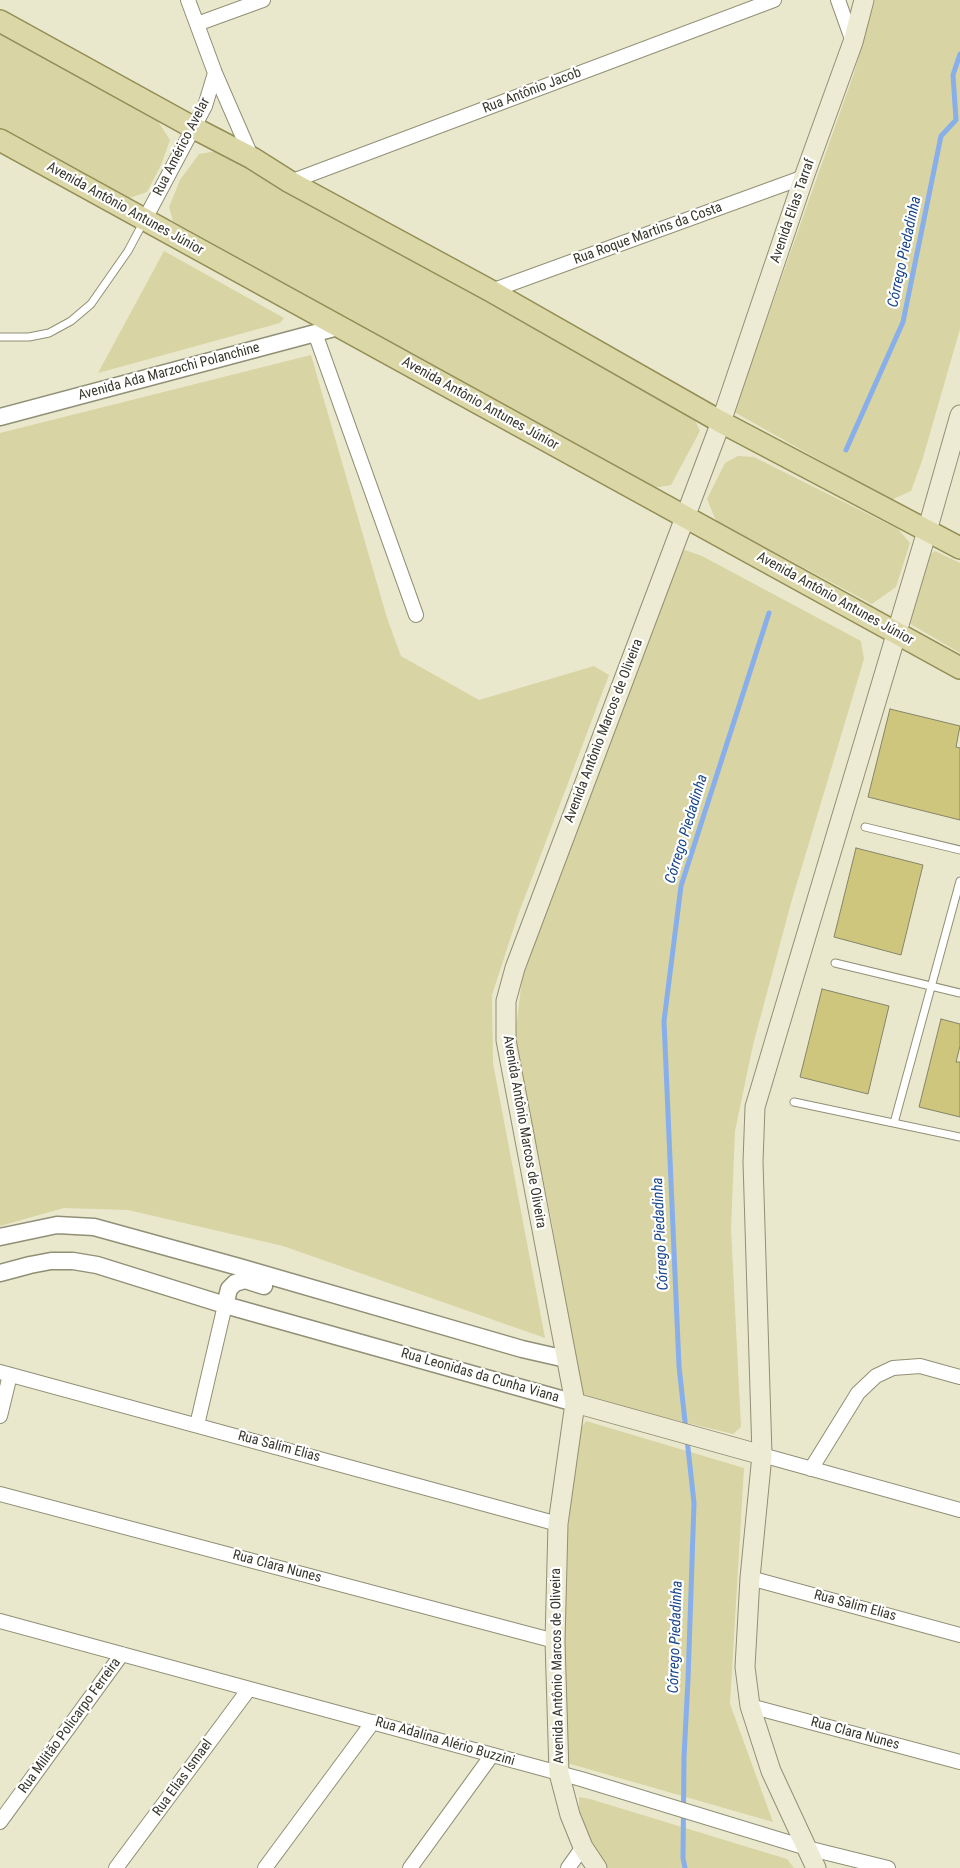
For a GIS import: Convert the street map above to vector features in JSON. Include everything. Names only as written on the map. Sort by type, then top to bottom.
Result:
[{"type":"main road","name":"Avenida Elias Tarraf","points":[[721,422],[804,177],[853,42],[864,0]]},
{"type":"main road","points":[[0,21],[252,158],[290,182],[491,292],[721,422],[960,548]]},
{"type":"main road","name":"Avenida Antônio Antunes Júnior","points":[[0,140],[960,668]]},
{"type":"main road","points":[[816,1868],[772,1770],[750,1706],[746,1667],[750,1578],[762,1455],[753,1162],[756,1107],[960,415]]},
{"type":"main road","name":"Avenida Antônio Marcos de Oliveira","points":[[597,1868],[583,1847],[570,1815],[559,1773],[555,1641],[558,1524],[575,1402],[506,1040],[506,1001],[515,968],[721,422]]},
{"type":"main road","name":"Rua Leonidas da Cunha Viana","points":[[575,1402],[762,1455]]},
{"type":"street","name":"Rua Américo Avelar","points":[[188,0],[214,73],[252,158]]},
{"type":"street","points":[[197,24],[264,0]]},
{"type":"street","name":"Rua Antônio Jacob","points":[[290,182],[774,0]]},
{"type":"street","points":[[838,0],[853,42]]},
{"type":"street","name":"Rua Américo Avelar","points":[[145,219],[205,106],[214,73]]},
{"type":"street","name":"Rua Roque Martins da Costa","points":[[491,292],[804,177]]},
{"type":"street","name":"Avenida Ada Marzochi Polanchine","points":[[0,417],[338,327]]},
{"type":"street","points":[[315,333],[416,615]]},
{"type":"street","points":[[0,1237],[57,1225],[94,1227],[522,1349],[566,1359]]},
{"type":"street","name":"Rua Leonidas da Cunha Viana","points":[[0,1274],[51,1261],[73,1261],[97,1265],[225,1305],[575,1402]]},
{"type":"street","points":[[197,1425],[231,1286],[246,1280],[291,1293],[310,1288]]},
{"type":"street","points":[[811,1468],[858,1393],[876,1376],[893,1368],[920,1366],[960,1377]]},
{"type":"street","points":[[0,1416],[5,1374]]},
{"type":"street","name":"Rua Salim Elias","points":[[5,1374],[558,1524]]},
{"type":"street","name":"Rua Leonidas da Cunha Viana","points":[[762,1455],[960,1510]]},
{"type":"street","name":"Rua Clara Nunes","points":[[0,1494],[555,1641]]},
{"type":"street","name":"Rua Salim Elias","points":[[750,1578],[960,1635]]},
{"type":"street","name":"Rua Adalina Alério Buzzini","points":[[1,1623],[249,1688],[559,1773],[786,1842],[888,1868]]},
{"type":"street","name":"Rua Militão Policarpo Ferreira","points":[[0,1822],[122,1654]]},
{"type":"street","name":"Rua Elias Ismael","points":[[116,1868],[249,1688]]},
{"type":"street","name":"Rua Clara Nunes","points":[[750,1706],[960,1762]]},
{"type":"street","points":[[265,1868],[372,1722]]},
{"type":"street","points":[[410,1868],[492,1756]]},
{"type":"street","points":[[568,1868],[583,1847]]},
{"type":"lane","points":[[0,337],[29,337],[49,333],[71,321],[91,304],[128,251],[145,219]]},
{"type":"lane","points":[[865,827],[960,850]]},
{"type":"lane","points":[[894,1123],[960,881]]},
{"type":"lane","points":[[835,963],[960,993]]},
{"type":"lane","points":[[794,1102],[960,1137]]},
{"type":"shaded area","points":[[875,0],[960,0],[960,329],[922,461],[911,491],[891,500],[734,412],[854,73]]},
{"type":"shaded area","points":[[0,34],[157,120],[170,140],[161,165],[147,192],[124,200],[0,132]]},
{"type":"shaded area","points":[[217,151],[692,414],[700,431],[671,485],[653,488],[173,221],[169,207],[180,180],[199,154]]},
{"type":"shaded area","points":[[164,251],[284,318],[280,323],[98,373]]},
{"type":"shaded area","points":[[311,355],[387,618],[401,656],[479,700],[594,666],[609,675],[518,915],[492,995],[493,1063],[545,1338],[283,1246],[128,1210],[64,1208],[0,1226],[0,433]]},
{"type":"shaded area","points":[[738,456],[754,457],[898,529],[910,543],[896,587],[872,604],[716,521],[707,499],[725,463]]},
{"type":"shaded area","points":[[682,549],[702,556],[861,641],[864,659],[791,903],[753,1045],[735,1131],[731,1229],[741,1427],[733,1434],[580,1397],[552,1223],[515,1037],[522,979]]},
{"type":"shaded area","points":[[935,551],[960,563],[960,653],[907,622],[925,558]]},
{"type":"shaded area","points":[[586,1421],[744,1468],[730,1704],[773,1822],[567,1763],[562,1584],[579,1431]]},
{"type":"shaded area","points":[[579,1797],[787,1859],[794,1868],[602,1868],[579,1820]]},
{"type":"building","points":[[890,709],[960,726],[956,747],[960,748],[960,820],[868,797]]},
{"type":"building","points":[[856,848],[923,865],[901,955],[834,937]]},
{"type":"building","points":[[822,989],[889,1006],[868,1094],[800,1077]]},
{"type":"building","points":[[941,1019],[960,1024],[960,1046],[956,1062],[960,1062],[960,1117],[919,1107]]},
{"type":"waterway","name":"Córrego Piedadinha","points":[[846,450],[903,322],[941,136],[956,120],[953,75],[960,54]]},
{"type":"waterway","name":"Córrego Piedadinha","points":[[686,1431],[679,1366],[664,1021],[681,886],[769,613]]},
{"type":"waterway","name":"Córrego Piedadinha","points":[[685,1868],[683,1858],[684,1757],[694,1503],[687,1439]]}]
